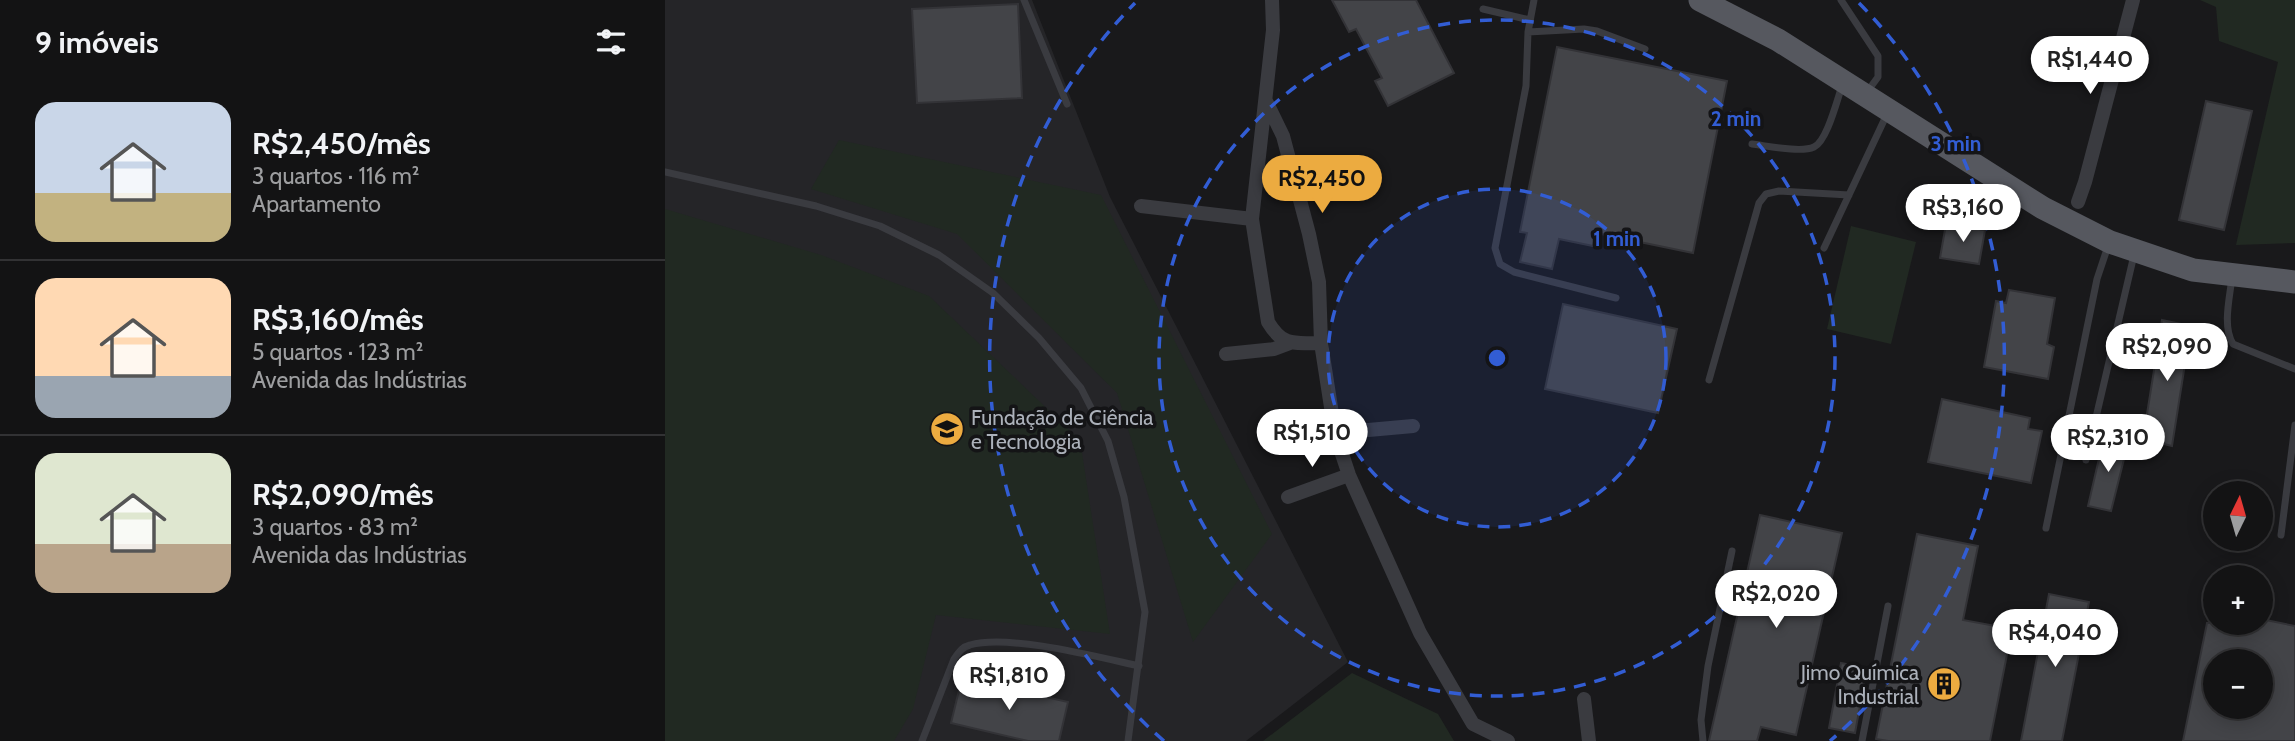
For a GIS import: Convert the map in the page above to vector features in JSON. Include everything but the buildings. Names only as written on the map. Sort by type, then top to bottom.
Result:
[{"type":"main road","points":[[1700,0],[1778,40],[2043,208],[2110,242],[2193,270],[2295,282]]},
{"type":"street","points":[[1272,0],[1273,30],[1252,219],[1268,322],[1276,336],[1290,343]]},
{"type":"street","points":[[2078,202],[2133,0]]},
{"type":"street","points":[[1266,101],[1283,136],[1309,234],[1319,282],[1321,343],[1335,433],[1349,475],[1420,633],[1466,714],[1473,724],[1508,741]]},
{"type":"street","points":[[1141,205],[1252,219]]},
{"type":"street","points":[[1226,354],[1274,349],[1290,343],[1321,343]]},
{"type":"street","points":[[1335,433],[1413,426]]},
{"type":"street","points":[[1287,497],[1349,475]]},
{"type":"street","points":[[1584,699],[1589,741]]},
{"type":"lane","points":[[1024,0],[1067,104]]},
{"type":"lane","points":[[1534,0],[1528,32],[1526,86],[1495,248],[1500,264],[1514,272],[1616,298]]},
{"type":"lane","points":[[1841,0],[1878,56],[1878,77],[1865,95]]},
{"type":"lane","points":[[1483,9],[1530,20]]},
{"type":"lane","points":[[1528,32],[1584,29],[1597,31],[1645,49]]},
{"type":"lane","points":[[1752,144],[1804,149],[1815,146],[1822,140],[1843,82]]},
{"type":"lane","points":[[1824,248],[1889,111]]},
{"type":"lane","points":[[665,172],[816,205],[880,226],[939,255],[993,293],[1039,338],[1081,388],[1108,440],[1124,497],[1145,612],[1128,741]]},
{"type":"lane","points":[[1709,380],[1759,203],[1766,194],[1779,191],[1849,195]]},
{"type":"lane","points":[[2046,528],[2097,279],[2110,242]]},
{"type":"lane","points":[[2086,460],[2135,251]]},
{"type":"lane","points":[[2232,276],[2228,313],[2229,337],[2233,344],[2295,369]]},
{"type":"lane","points":[[2281,535],[2295,425]]},
{"type":"lane","points":[[1703,741],[1701,720],[1708,666],[1732,551]]},
{"type":"lane","points":[[1862,741],[1888,606]]},
{"type":"lane","points":[[922,741],[954,659],[961,649],[968,645],[1014,643],[1139,667]]},
{"type":"shaded area","name":"Fundação de Ciência e Tecnologia","points":[[665,0],[1032,0],[1110,197],[1348,662],[1246,741],[665,741]]},
{"type":"shaded area","points":[[2200,0],[2295,0],[2295,243],[2236,245],[2278,62],[2219,41],[2216,7]]},
{"type":"shaded area","points":[[839,140],[1101,195],[1272,534],[1193,642],[1117,393],[957,234],[811,189]]},
{"type":"shaded area","points":[[665,209],[821,255],[929,296],[1080,440],[1110,634],[936,615],[913,709],[894,741],[665,741]]},
{"type":"shaded area","points":[[1851,226],[1916,242],[1891,344],[1827,329]]},
{"type":"shaded area","points":[[1352,673],[1438,714],[1454,741],[1263,741]]},
{"type":"place","name":"Fundação de Ciência e Tecnologia","points":[[947,429]]},
{"type":"place","name":"Jimo Química Industrial","points":[[1944,684]]}]
